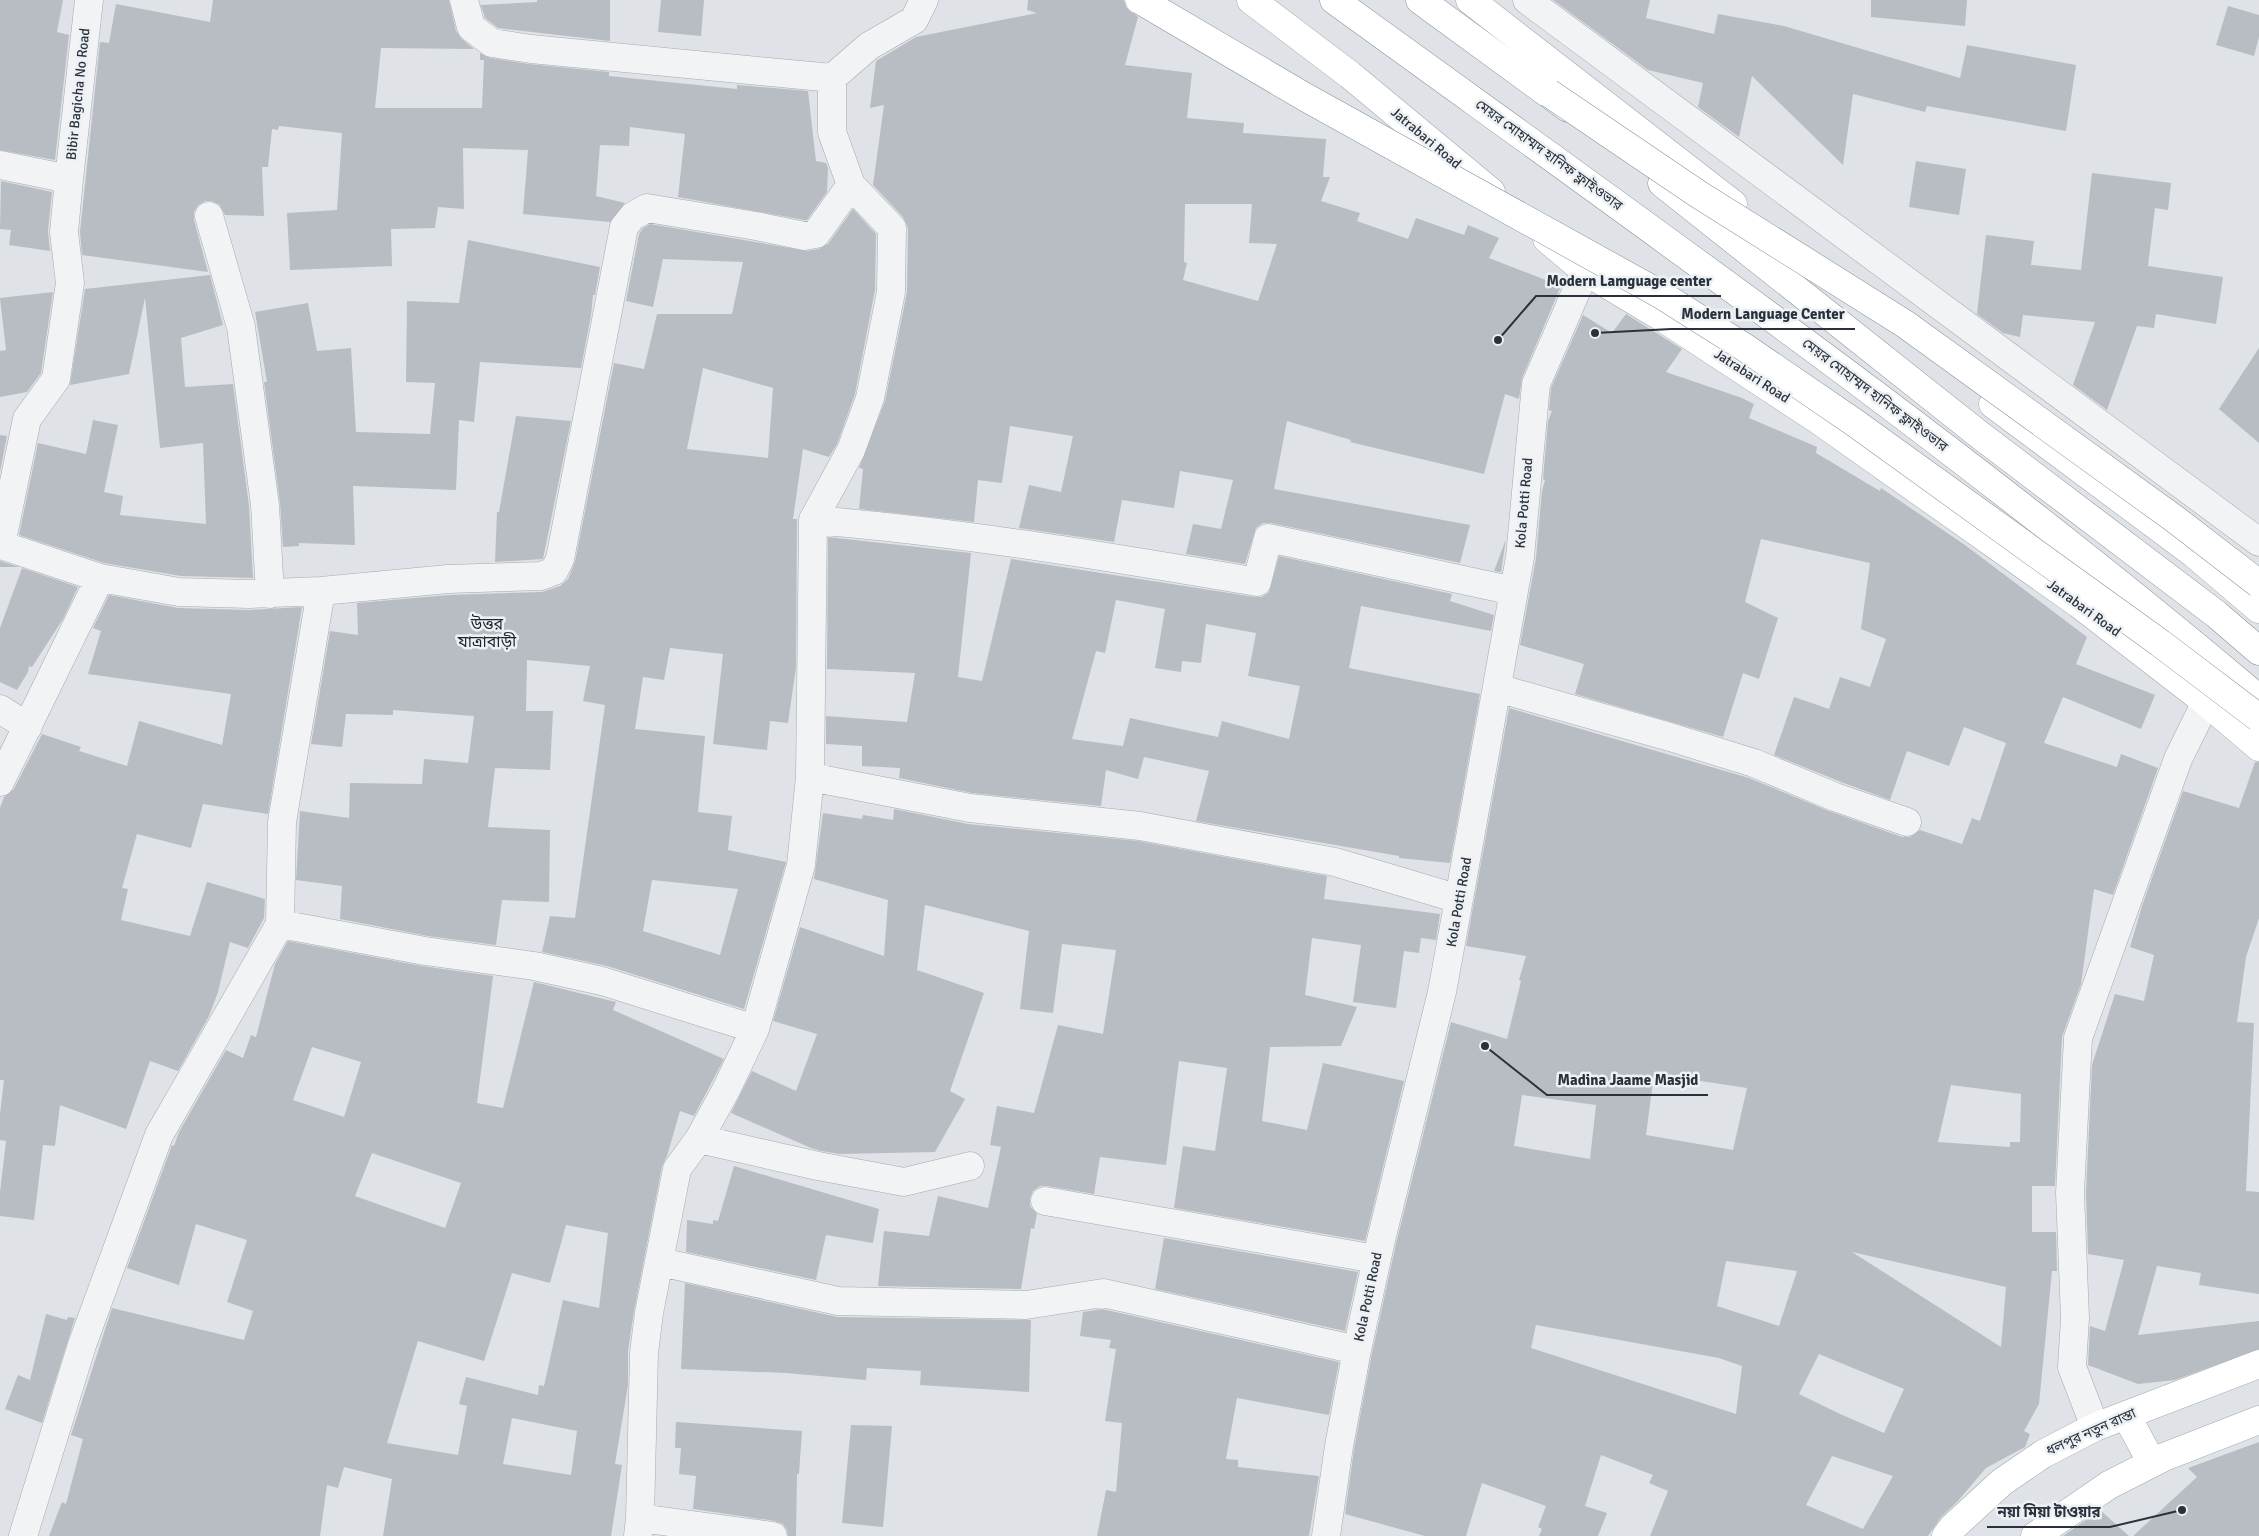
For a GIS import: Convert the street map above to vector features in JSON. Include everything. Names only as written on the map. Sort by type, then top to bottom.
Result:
[{"type":"main road","points":[[1140,0],[1306,98],[1660,294],[1744,347],[1887,446],[2160,643],[2259,718]]},
{"type":"main road","name":"Jatrabari Road","points":[[1251,0],[1350,75],[1585,271],[1660,316],[1817,418],[2079,604],[2206,702],[2259,747]]},
{"type":"main road","name":"মেয়র মোহাম্মদ হানিফ ফ্লাইওভার","points":[[1334,0],[1850,374],[2151,607],[2259,699]]},
{"type":"main road","points":[[1420,0],[1549,93],[1698,194],[1905,324],[2176,520],[2259,584]]},
{"type":"main road","points":[[1470,0],[2192,554],[2259,609]]},
{"type":"main road","points":[[1549,93],[1981,436],[2208,608],[2259,651]]},
{"type":"main road","name":"ধলপুর নতুন রাস্তা","points":[[1946,1536],[1953,1527],[2002,1482],[2042,1454],[2095,1427],[2259,1364]]},
{"type":"main road","points":[[2126,1415],[2152,1463]]},
{"type":"main road","points":[[2035,1536],[2109,1485],[2152,1463],[2259,1420]]},
{"type":"street","name":"Bibir Bagicha No Road","points":[[0,165],[69,179],[89,0]]},
{"type":"street","points":[[464,0],[471,27],[492,43],[531,49],[832,78],[869,46],[914,20],[924,0]]},
{"type":"street","points":[[1527,0],[2259,542]]},
{"type":"street","points":[[773,1536],[639,1527],[644,1353],[677,1169],[698,1139],[726,1090],[755,1029],[801,865],[810,777],[812,520],[851,450],[870,398],[891,292],[892,228],[851,185],[832,132],[832,78]]},
{"type":"street","points":[[69,179],[64,232],[70,283],[56,379],[27,419],[1,544],[100,578],[179,592],[270,594],[448,579],[541,576],[554,571],[560,559],[624,227],[633,216],[646,208],[804,236],[816,234],[851,185]]},
{"type":"street","points":[[209,216],[241,327],[265,505],[270,594]]},
{"type":"street","name":"Kola Potti Road","points":[[1326,1536],[1339,1446],[1376,1259],[1442,992],[1459,899],[1520,557],[1536,384],[1585,271]]},
{"type":"street","points":[[812,520],[897,527],[1050,548],[1257,582],[1268,538],[1514,591]]},
{"type":"street","points":[[0,782],[100,578]]},
{"type":"street","points":[[23,1536],[82,1345],[158,1135],[280,924],[282,822],[321,591]]},
{"type":"street","points":[[1497,688],[1754,763],[1836,797],[1907,822]]},
{"type":"street","points":[[2095,1427],[2072,1367],[2075,1318],[2070,1193],[2078,1038],[2178,759],[2206,702]]},
{"type":"street","points":[[0,709],[28,727]]},
{"type":"street","points":[[810,777],[970,808],[1140,826],[1326,860],[1459,899]]},
{"type":"street","points":[[280,924],[425,951],[534,966],[602,981],[755,1029]]},
{"type":"street","points":[[698,1139],[818,1166],[904,1182],[970,1166]]},
{"type":"street","points":[[1045,1201],[1376,1259]]},
{"type":"street","points":[[660,1262],[838,1301],[1026,1305],[1103,1293],[1357,1350]]},
{"type":"building","points":[[0,0],[63,0],[57,32],[69,35],[55,160],[0,150]]},
{"type":"building","points":[[213,0],[449,0],[456,31],[474,49],[381,48],[375,108],[482,108],[484,60],[480,60],[480,53],[490,58],[529,64],[609,72],[609,76],[737,89],[737,85],[808,91],[816,161],[826,163],[828,168],[827,192],[807,220],[678,197],[685,134],[630,127],[629,146],[600,145],[596,196],[625,203],[610,222],[523,214],[528,150],[463,148],[464,209],[438,207],[435,228],[391,229],[392,266],[290,270],[287,213],[337,210],[342,133],[279,126],[278,130],[272,129],[268,167],[262,167],[264,216],[225,215],[220,205],[212,201],[205,201],[198,205],[194,212],[194,220],[208,272],[82,255],[80,232],[100,42],[109,43],[116,4],[210,22]]},
{"type":"building","points":[[537,0],[610,0],[610,41],[498,28],[485,18],[481,5],[537,2]]},
{"type":"building","points":[[661,0],[704,0],[701,36],[658,32]]},
{"type":"building","points":[[1028,0],[1124,0],[1127,8],[1138,17],[1125,65],[1192,73],[1187,118],[1244,123],[1243,133],[1326,139],[1323,177],[1330,177],[1321,201],[1360,213],[1357,221],[1408,239],[1416,218],[1464,235],[1468,225],[1499,238],[1489,258],[1561,286],[1522,378],[1519,399],[1505,394],[1484,474],[1350,442],[1351,440],[1287,421],[1274,489],[1470,525],[1460,563],[1271,523],[1263,523],[1256,528],[1245,564],[1186,554],[1193,524],[1221,529],[1233,480],[1180,471],[1174,508],[1122,500],[1114,542],[1019,528],[1029,485],[1061,492],[1073,436],[1010,426],[1002,483],[978,480],[974,522],[859,509],[863,469],[859,468],[885,401],[907,292],[908,228],[903,217],[873,185],[884,105],[870,108],[876,61],[916,37],[1037,13],[1027,10]],"holes":[[[1185,204],[1252,204],[1249,243],[1277,244],[1258,301],[1183,280],[1187,263],[1184,262]]]},
{"type":"building","points":[[1553,0],[1650,0],[1646,18],[1714,34],[1718,14],[1784,26],[1960,78],[1967,45],[2076,65],[2066,131],[1927,106],[1925,112],[1853,94],[1843,165],[1752,76],[1739,137],[1698,107],[1703,83],[1648,70]]},
{"type":"building","points":[[1871,0],[1967,0],[1965,26],[1871,17]]},
{"type":"building","points":[[2228,6],[2259,15],[2259,37],[2254,56],[2216,45]]},
{"type":"building","points":[[1916,161],[1966,169],[1959,215],[1909,207]]},
{"type":"building","points":[[2092,173],[2171,183],[2168,210],[2155,208],[2148,266],[2223,277],[2216,324],[2156,314],[2154,328],[2137,326],[2107,410],[2073,385],[2095,322],[2023,315],[2020,337],[2003,333],[1977,314],[1986,235],[2034,241],[2031,265],[2081,270]]},
{"type":"building","points":[[1,181],[52,192],[48,231],[50,251],[9,245],[11,230],[0,229]]},
{"type":"building","points":[[853,209],[876,234],[875,290],[855,394],[837,444],[829,457],[803,449],[793,519],[797,519],[796,667],[788,723],[770,721],[767,750],[713,744],[723,654],[670,648],[664,680],[643,677],[635,729],[705,736],[698,812],[732,816],[728,850],[786,862],[744,1009],[607,966],[542,952],[550,916],[575,918],[605,705],[583,701],[590,666],[527,660],[526,711],[553,711],[550,770],[495,768],[488,827],[550,830],[549,902],[502,900],[496,945],[428,936],[340,919],[342,886],[296,880],[300,811],[349,818],[350,783],[422,784],[424,759],[468,763],[474,716],[393,710],[393,715],[346,714],[342,747],[311,744],[330,631],[358,635],[357,603],[449,595],[542,592],[560,586],[568,579],[575,562],[614,363],[644,369],[657,314],[732,314],[743,262],[663,259],[653,307],[626,301],[639,234],[643,228],[650,224],[807,251],[819,249],[828,244]],"holes":[[[703,368],[773,388],[768,458],[687,449]],[[652,880],[738,889],[720,955],[643,931]]]},
{"type":"building","points":[[468,240],[600,267],[595,295],[593,295],[581,368],[480,362],[474,422],[459,420],[456,490],[353,486],[355,545],[299,543],[299,546],[283,547],[280,503],[264,382],[267,382],[255,312],[308,303],[317,351],[351,348],[356,432],[430,434],[435,383],[406,382],[407,301],[459,303]]},
{"type":"building","points":[[210,275],[223,325],[181,338],[185,387],[233,384],[249,506],[253,578],[181,576],[104,563],[19,535],[38,443],[86,454],[93,420],[118,425],[104,492],[123,496],[120,515],[206,524],[203,443],[160,448],[145,298],[129,374],[70,385],[85,289]]},
{"type":"building","points":[[53,292],[41,373],[27,392],[0,397],[0,351],[6,350],[0,298]]},
{"type":"building","points":[[1626,314],[1682,349],[1666,372],[1742,398],[1754,404],[1749,418],[1817,447],[1816,453],[1880,491],[1881,488],[1965,545],[2087,637],[2076,664],[2155,695],[2141,729],[2063,697],[2044,743],[2117,767],[2121,754],[2158,768],[2113,895],[2094,889],[2081,984],[2062,1037],[2055,1186],[2032,1186],[2032,1232],[2056,1232],[2057,1271],[2052,1271],[2039,1404],[2024,1431],[2030,1434],[2025,1447],[1986,1468],[1957,1502],[1941,1517],[1928,1536],[1650,1536],[1668,1491],[1649,1483],[1653,1475],[1601,1455],[1585,1506],[1607,1513],[1598,1536],[1539,1536],[1542,1529],[1538,1527],[1546,1506],[1482,1483],[1466,1536],[1425,1536],[1345,1514],[1354,1449],[1372,1353],[1396,1244],[1451,1022],[1507,1039],[1521,981],[1519,980],[1526,956],[1466,946],[1509,708],[1749,778],[1829,811],[1902,837],[1910,837],[1920,830],[1962,844],[1972,818],[1980,821],[2006,743],[1964,727],[1949,766],[1907,751],[1890,800],[1774,755],[1794,697],[1829,709],[1840,677],[1870,687],[1886,639],[1861,629],[1870,563],[1761,539],[1745,602],[1778,618],[1759,679],[1743,673],[1723,737],[1575,694],[1584,664],[1520,645],[1536,558],[1542,491],[1545,480],[1543,479],[1548,421],[1552,411],[1549,410],[1551,388],[1583,315],[1612,333]],"holes":[[[1654,1074],[1747,1088],[1733,1150],[1646,1135]],[[1951,1085],[2021,1094],[2020,1142],[2010,1142],[2010,1147],[1938,1142]],[[1522,1095],[1596,1105],[1590,1159],[1514,1146]],[[1852,1252],[2006,1287],[2001,1347]],[[1726,1261],[1797,1271],[1779,1326],[1717,1306]],[[1536,1325],[1719,1358],[1742,1366],[1736,1414],[1531,1348]],[[1819,1354],[1904,1389],[1884,1433],[1799,1394]],[[1832,1456],[1893,1476],[1863,1529],[1806,1505]]]},
{"type":"building","points":[[2259,348],[2259,443],[2219,409]]},
{"type":"building","points":[[516,416],[571,421],[543,559],[495,562],[497,512],[499,512]]},
{"type":"building","points":[[0,435],[7,436],[0,472]]},
{"type":"building","points":[[828,537],[971,553],[958,677],[982,681],[1011,559],[1262,597],[1269,592],[1279,556],[1452,594],[1450,601],[1494,615],[1491,631],[1361,606],[1349,668],[1480,694],[1450,863],[1399,858],[1399,856],[1196,821],[1209,771],[1144,757],[1138,779],[1106,770],[1101,806],[972,793],[899,778],[900,768],[862,766],[862,746],[826,744],[826,716],[907,722],[915,673],[827,669]],"holes":[[[1116,600],[1165,609],[1155,668],[1181,672],[1182,661],[1201,663],[1206,624],[1256,633],[1248,676],[1300,686],[1289,739],[1222,721],[1218,737],[1130,718],[1123,746],[1072,739],[1096,651],[1105,653]]]},
{"type":"building","points":[[1506,539],[1501,572],[1494,571]]},
{"type":"building","points":[[0,561],[19,567],[0,567]]},
{"type":"building","points":[[22,568],[78,587],[63,619],[32,667],[29,666],[28,672],[17,690],[0,682],[0,628]]},
{"type":"building","points":[[109,595],[178,608],[249,610],[302,607],[268,814],[203,804],[191,848],[137,834],[122,888],[128,889],[121,920],[190,936],[207,882],[265,899],[264,918],[248,948],[230,942],[218,992],[209,1016],[178,1071],[150,1061],[126,1129],[60,1105],[55,1146],[43,1145],[34,1220],[0,1216],[0,1192],[6,1141],[0,1140],[0,1114],[4,1080],[0,1080],[0,808],[4,797],[14,789],[42,734],[81,747],[79,751],[127,766],[139,721],[222,745],[231,694],[88,674],[101,631],[93,628]]},
{"type":"building","points":[[2255,762],[2259,762],[2259,918],[2246,957],[2237,1022],[2254,1023],[2246,1191],[2259,1192],[2259,1294],[2199,1285],[2201,1273],[2157,1266],[2138,1335],[2259,1321],[2259,1349],[2175,1380],[2138,1384],[2088,1365],[2090,1326],[2105,1331],[2124,1260],[2088,1254],[2086,1193],[2092,1065],[2115,994],[2144,1001],[2154,955],[2130,947],[2142,906],[2183,791],[2239,808]]},
{"type":"building","points":[[894,809],[968,824],[1138,841],[1327,876],[1324,899],[1440,914],[1436,940],[1421,938],[1419,953],[1404,951],[1396,1008],[1353,1002],[1361,945],[1312,938],[1305,995],[1357,1007],[1341,1046],[1270,1047],[1262,1121],[1307,1130],[1323,1063],[1404,1081],[1365,1241],[1174,1208],[1183,1146],[1215,1151],[1227,1068],[1179,1061],[1166,1165],[1100,1157],[1094,1194],[1047,1186],[1040,1186],[1033,1191],[1030,1198],[1030,1206],[1037,1214],[1034,1229],[1031,1228],[1021,1289],[878,1286],[884,1231],[929,1236],[938,1196],[988,1208],[1001,1147],[990,1145],[997,1106],[1034,1113],[1058,1025],[1103,1034],[1116,950],[1062,944],[1053,1013],[1020,1009],[1029,931],[925,905],[917,970],[984,993],[950,1091],[965,1099],[935,1152],[840,1154],[821,1151],[731,1113],[752,1071],[796,1091],[817,1034],[773,1021],[800,927],[884,956],[888,900],[814,879],[823,813],[862,819],[863,815],[893,820]]},
{"type":"building","points":[[288,941],[422,966],[493,976],[477,1103],[503,1108],[534,982],[616,1002],[613,1010],[724,1059],[694,1116],[680,1111],[667,1156],[662,1166],[628,1351],[628,1385],[615,1464],[622,1465],[611,1536],[383,1536],[392,1479],[344,1467],[338,1488],[327,1485],[320,1536],[49,1536],[62,1502],[66,1504],[83,1439],[71,1435],[112,1308],[244,1340],[253,1311],[227,1302],[247,1240],[196,1224],[179,1285],[127,1268],[172,1145],[174,1146],[179,1132],[226,1050],[243,1058],[251,1035],[256,1037],[275,964]],"holes":[[[312,1047],[361,1062],[344,1117],[293,1100]],[[372,1153],[461,1183],[445,1228],[355,1196]],[[566,1225],[608,1233],[599,1308],[563,1300],[544,1386],[539,1385],[538,1395],[466,1377],[459,1404],[467,1406],[458,1455],[387,1443],[418,1341],[484,1361],[512,1273],[550,1283]],[[512,1418],[577,1431],[571,1475],[503,1464]]]},
{"type":"building","points":[[734,1166],[879,1209],[873,1243],[826,1235],[816,1280],[686,1252],[687,1220],[713,1224],[713,1220],[718,1221]]},
{"type":"building","points":[[1164,1238],[1358,1272],[1345,1331],[1155,1289]]},
{"type":"building","points":[[685,1283],[837,1317],[1031,1320],[1029,1392],[920,1385],[921,1371],[867,1368],[866,1380],[786,1373],[681,1369]]},
{"type":"building","points":[[1102,1309],[1339,1362],[1329,1415],[1237,1398],[1226,1459],[1238,1460],[1238,1467],[1319,1476],[1309,1536],[1097,1536],[1106,1490],[1116,1492],[1122,1423],[1105,1421],[1116,1349],[1109,1348],[1111,1340],[1080,1336],[1083,1312]]},
{"type":"building","points":[[46,1314],[67,1320],[68,1317],[75,1318],[42,1423],[5,1409],[18,1375],[30,1380]]},
{"type":"building","points":[[676,1422],[802,1431],[799,1474],[797,1474],[796,1536],[788,1536],[783,1524],[775,1521],[693,1509],[696,1476],[679,1474],[681,1448],[675,1448]]},
{"type":"building","points":[[851,1425],[892,1426],[883,1527],[842,1523]]},
{"type":"building","points":[[2259,1442],[2259,1536],[2133,1536],[2197,1477],[2188,1468]]},
{"type":"building","points":[[2100,1510],[2129,1536],[2063,1536]]},
{"type":"place","name":"Modern Language Center","points":[[1595,333]]},
{"type":"place","name":"Modern Lamguage center","points":[[1498,340]]},
{"type":"place","name":"Madina Jaame Masjid","points":[[1485,1046]]},
{"type":"place","name":"নয়া মিয়া টাওয়ার","points":[[2182,1510]]},
{"type":"district","name":"উত্তর যাত্রাবাড়ী","points":[[487,633]]}]
